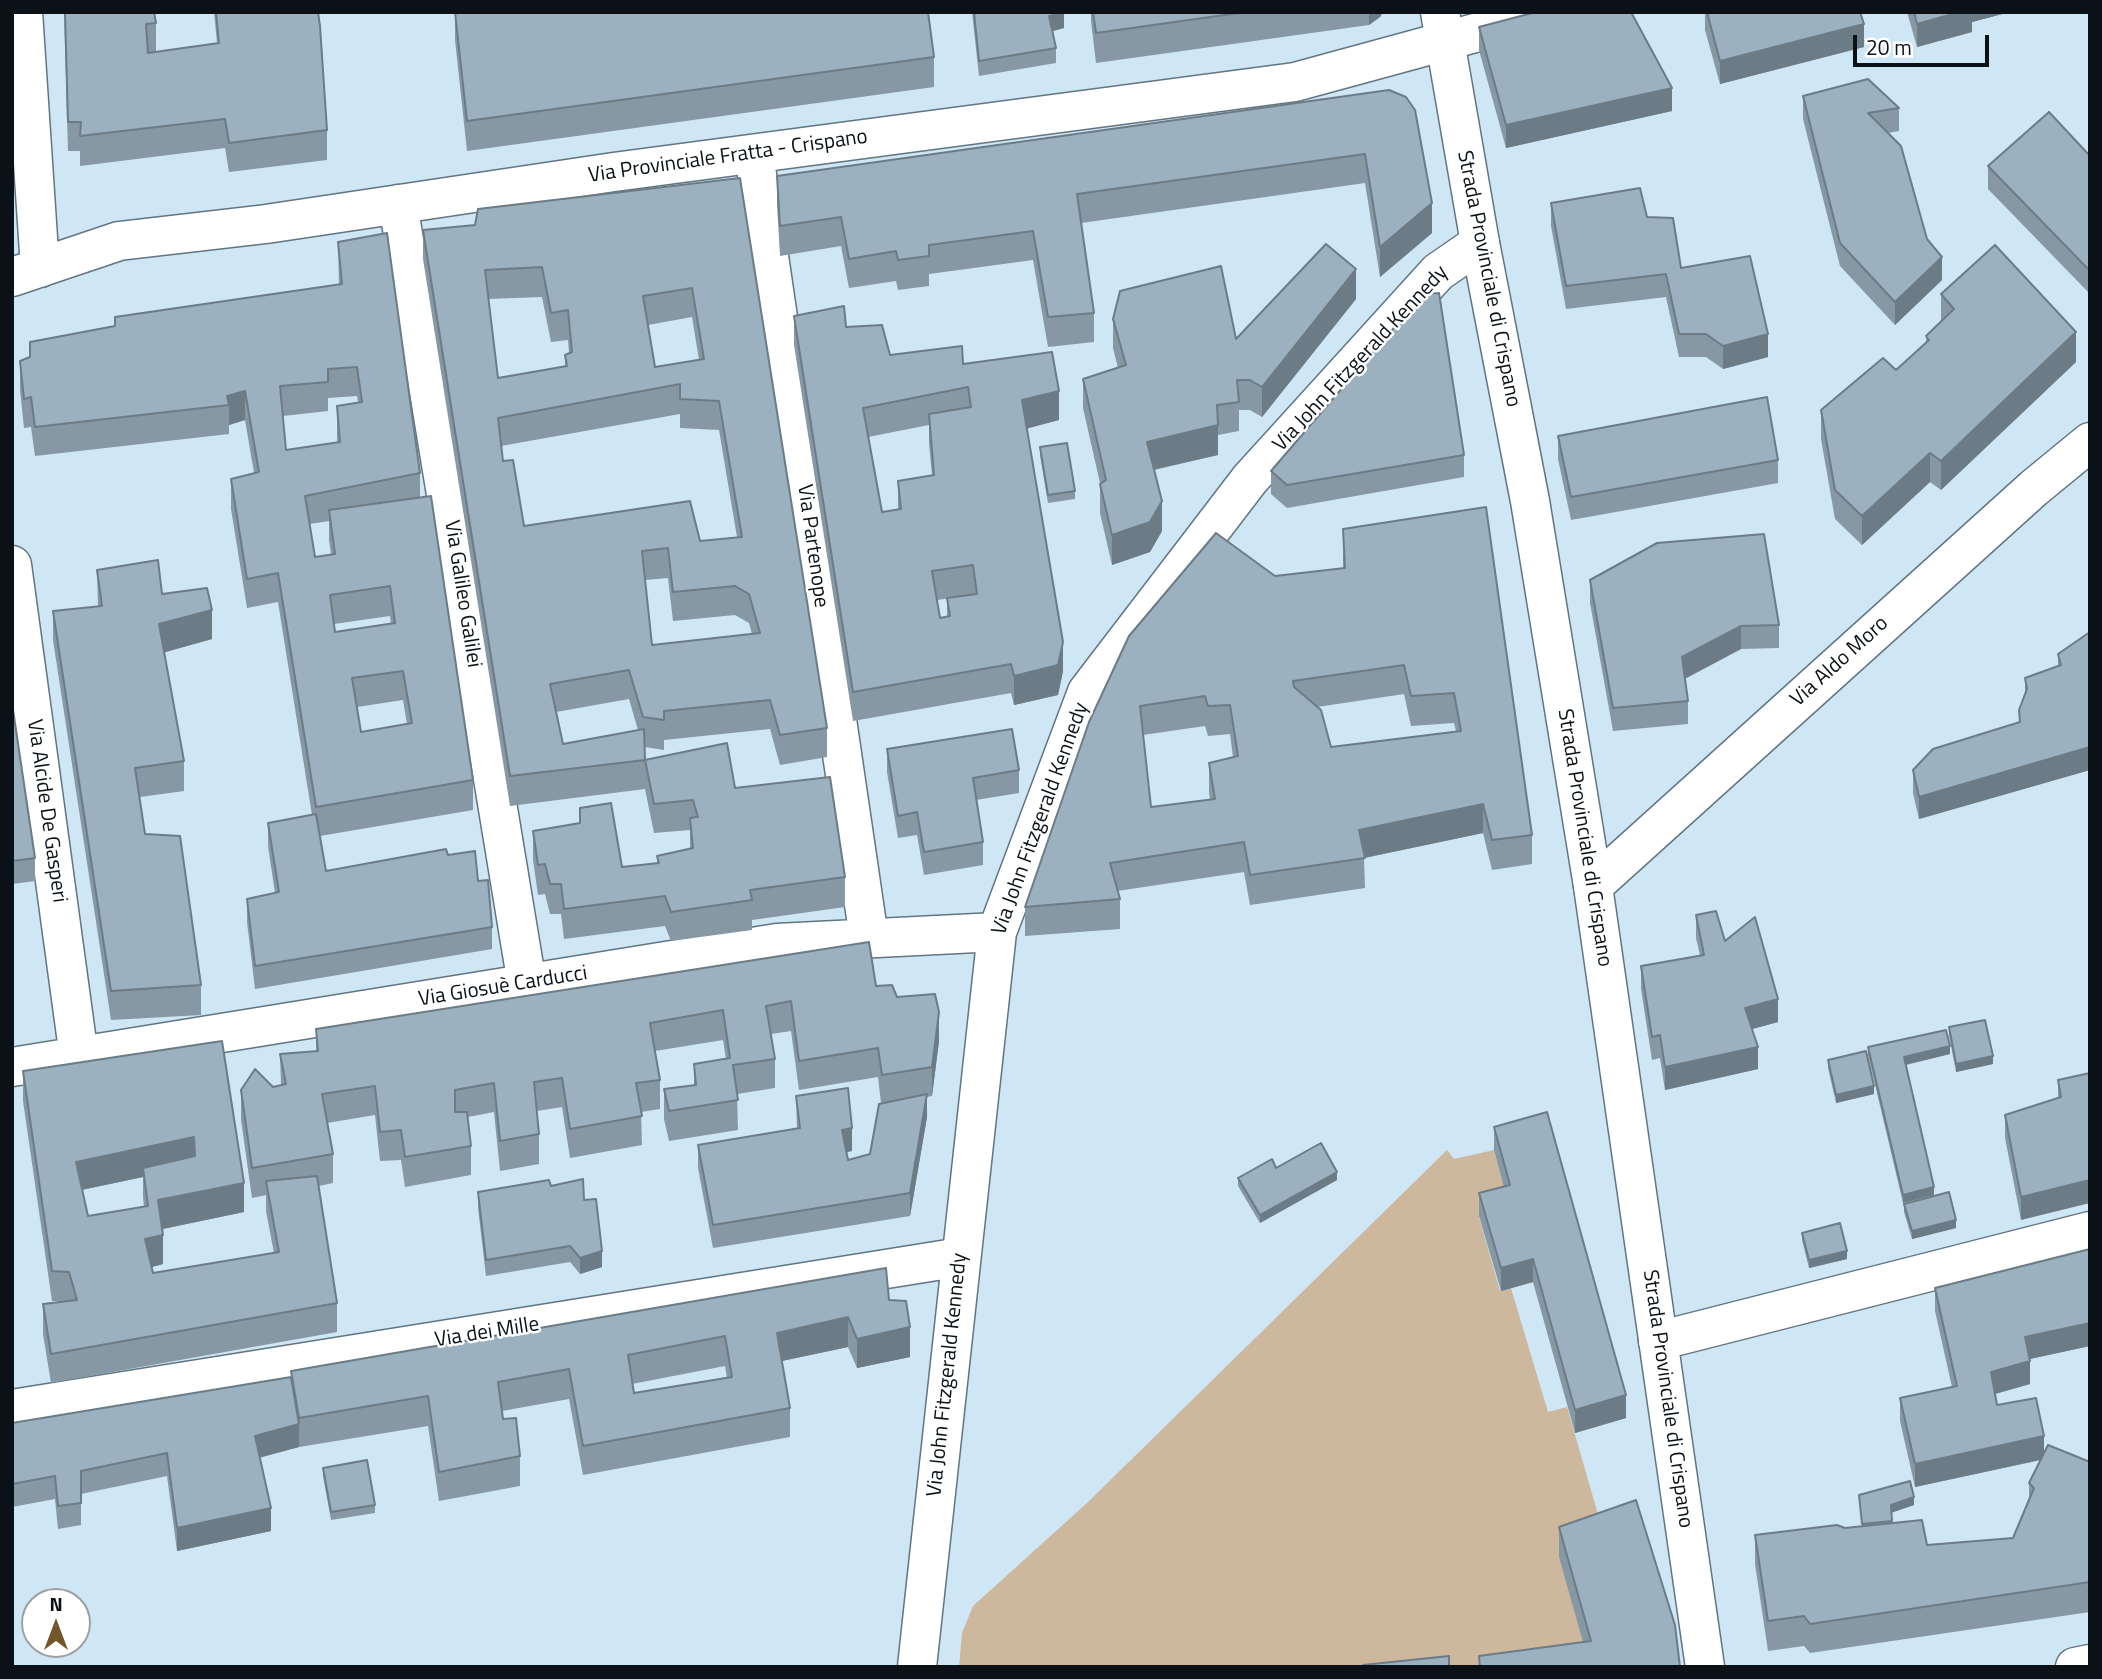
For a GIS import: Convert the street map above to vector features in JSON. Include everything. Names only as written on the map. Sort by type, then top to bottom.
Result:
[{"type":"street","points":[[23,12],[26,272]]},
{"type":"street","name":"Via Provinciale Fratta - Crispano","points":[[26,272],[119,241],[266,224],[754,154],[1295,82],[1442,27],[1552,12]]},
{"type":"street","name":"Strada Provinciale di Crispano","points":[[1442,27],[1530,501],[1593,886],[1705,1667]]},
{"type":"street","name":"Via Partenope","points":[[754,154],[869,938]]},
{"type":"street","name":"Via Galileo Galilei","points":[[398,204],[527,984]]},
{"type":"street","name":"Via John Fitzgerald Kennedy","points":[[917,1667],[997,932],[1087,692],[1250,479],[1438,272],[1480,243]]},
{"type":"street","name":"Via Aldo Moro","points":[[1593,886],[2034,488],[2090,442]]},
{"type":"street","name":"Via Alcide De Gasperi","points":[[12,565],[79,1056]]},
{"type":"street","name":"Via Giosuè Carducci","points":[[12,1068],[777,943],[997,932]]},
{"type":"street","points":[[1658,1341],[2090,1231]]},
{"type":"street","name":"Via dei Mille","points":[[12,1409],[961,1257]]},
{"type":"street","points":[[2075,1667],[2090,1664]]},
{"type":"shaded area","points":[[1447,1150],[1454,1159],[1494,1150],[1510,1208],[1479,1217],[1500,1291],[1511,1288],[1548,1412],[1567,1407],[1603,1532],[1590,1667],[959,1667],[962,1633],[973,1606],[1087,1503]]},
{"type":"building","points":[[65,12],[154,12],[156,23],[146,24],[148,53],[219,43],[216,12],[318,12],[327,130],[229,143],[225,119],[80,136],[81,122],[68,122]]},
{"type":"building","points":[[455,12],[928,12],[934,57],[467,121]]},
{"type":"building","points":[[974,12],[1064,13],[1049,16],[1056,48],[979,61]]},
{"type":"building","points":[[1093,12],[1246,12],[1096,33]]},
{"type":"building","points":[[1536,12],[1631,12],[1672,88],[1506,125],[1479,27]]},
{"type":"building","points":[[1707,12],[1860,12],[1864,24],[1720,61]]},
{"type":"building","points":[[1914,12],[1960,12],[1917,24]]},
{"type":"building","points":[[1868,79],[1899,108],[1868,113],[1901,146],[1927,239],[1942,257],[1895,302],[1840,243],[1803,96]]},
{"type":"building","points":[[1389,90],[1406,97],[1415,110],[1432,203],[1380,247],[1365,154],[1077,194],[1094,313],[1048,317],[1033,231],[929,245],[929,256],[898,260],[896,251],[849,259],[841,217],[780,226],[777,176]]},
{"type":"building","points":[[2049,112],[2090,156],[2090,271],[1988,166]]},
{"type":"building","points":[[740,178],[827,728],[780,735],[770,700],[664,711],[664,720],[643,717],[629,670],[550,684],[563,744],[644,729],[645,760],[510,776],[423,230],[475,225],[478,209]],"holes":[[[542,267],[551,313],[568,310],[572,352],[565,355],[567,366],[498,378],[485,270]],[[692,288],[704,359],[655,367],[643,296]],[[680,384],[680,399],[719,401],[742,537],[700,541],[690,501],[524,526],[513,460],[503,461],[498,418]],[[668,548],[673,592],[735,586],[749,594],[760,633],[652,645],[642,551]]]},
{"type":"building","points":[[1640,188],[1647,217],[1673,218],[1681,268],[1750,256],[1768,334],[1723,346],[1706,334],[1679,334],[1666,274],[1566,286],[1551,203]]},
{"type":"building","points":[[387,233],[420,473],[305,496],[315,557],[335,554],[329,510],[431,496],[473,780],[316,807],[278,573],[247,579],[231,479],[259,472],[245,391],[227,396],[229,405],[35,427],[31,397],[24,399],[20,361],[30,357],[30,342],[115,326],[115,317],[342,284],[338,242]],"holes":[[[357,367],[362,402],[337,406],[340,442],[286,450],[280,386],[328,382],[328,369]],[[390,586],[395,623],[335,632],[330,595]],[[403,671],[412,723],[361,732],[352,678]]]},
{"type":"building","points":[[1326,244],[1356,269],[1262,387],[1250,380],[1237,380],[1239,402],[1217,405],[1218,425],[1147,442],[1162,501],[1150,522],[1112,535],[1100,484],[1106,480],[1083,379],[1126,365],[1113,319],[1120,291],[1221,266],[1236,339]]},
{"type":"building","points":[[1995,245],[2076,332],[1941,461],[1930,453],[1862,516],[1835,490],[1821,410],[1883,358],[1896,370],[1929,340],[1926,336],[1954,309],[1941,294]]},
{"type":"building","points":[[1439,293],[1464,455],[1287,485],[1271,471],[1423,294]]},
{"type":"building","points":[[844,306],[846,327],[882,325],[890,355],[962,346],[963,364],[1052,352],[1059,391],[1022,400],[1063,642],[1058,665],[1014,676],[1011,664],[853,692],[794,316]],"holes":[[[968,387],[971,407],[929,414],[934,475],[898,481],[901,509],[882,512],[863,408]],[[973,565],[977,594],[947,598],[950,616],[940,618],[932,571]]]},
{"type":"building","points":[[1767,397],[1778,460],[1571,497],[1558,436]]},
{"type":"building","points":[[1067,443],[1075,491],[1048,495],[1040,447]]},
{"type":"building","points":[[1486,507],[1532,835],[1492,840],[1483,804],[1359,830],[1365,858],[1250,875],[1244,842],[1110,863],[1120,899],[1025,907],[1089,722],[1129,636],[1216,533],[1275,576],[1345,568],[1343,529]],"holes":[[[1404,665],[1411,696],[1454,693],[1461,731],[1331,747],[1321,710],[1294,687],[1293,681]],[[1205,696],[1208,706],[1230,705],[1238,756],[1209,763],[1215,799],[1151,807],[1140,706]]]},
{"type":"building","points":[[1764,534],[1779,625],[1741,626],[1682,657],[1688,701],[1613,708],[1590,580],[1657,543]]},
{"type":"building","points":[[158,560],[162,594],[207,588],[212,610],[159,624],[184,761],[135,768],[145,834],[180,836],[201,985],[111,991],[53,611],[102,606],[97,570]]},
{"type":"building","points":[[2090,632],[2090,747],[1919,797],[1913,770],[1933,749],[2020,722],[2019,710],[2027,689],[2025,678],[2061,665],[2058,654]]},
{"type":"building","points":[[12,703],[35,858],[12,861]]},
{"type":"building","points":[[1012,729],[1019,770],[973,778],[983,842],[924,852],[917,812],[898,816],[887,749]]},
{"type":"building","points":[[727,743],[735,788],[830,777],[845,877],[750,890],[752,900],[671,912],[665,896],[564,909],[561,884],[550,884],[545,864],[538,865],[533,831],[580,823],[580,808],[611,803],[622,867],[659,863],[657,856],[693,848],[690,818],[698,817],[693,800],[654,804],[645,760]]},
{"type":"building","points":[[316,814],[326,871],[446,849],[448,855],[475,851],[478,881],[488,880],[492,927],[255,966],[247,899],[279,892],[268,823]]},
{"type":"building","points":[[1716,911],[1725,941],[1755,917],[1778,999],[1745,1008],[1758,1047],[1665,1067],[1660,1035],[1652,1037],[1641,966],[1704,955],[1696,915]]},
{"type":"building","points":[[869,942],[876,986],[892,985],[897,997],[935,994],[939,1012],[932,1067],[882,1075],[878,1048],[799,1061],[791,1001],[766,1006],[775,1059],[733,1065],[738,1100],[669,1111],[664,1089],[696,1085],[694,1064],[730,1058],[723,1010],[650,1023],[660,1080],[636,1083],[642,1116],[570,1129],[562,1078],[534,1082],[539,1134],[500,1141],[494,1083],[455,1090],[455,1112],[467,1112],[471,1146],[405,1157],[401,1130],[380,1132],[375,1086],[322,1094],[333,1154],[252,1168],[241,1090],[255,1069],[273,1087],[286,1084],[280,1054],[318,1051],[316,1029]]},
{"type":"building","points":[[1985,1020],[1993,1056],[1956,1064],[1949,1027]]},
{"type":"building","points":[[1946,1030],[1950,1046],[1904,1057],[1934,1187],[1903,1195],[1868,1047]]},
{"type":"building","points":[[222,1041],[244,1183],[158,1200],[163,1235],[145,1239],[153,1273],[279,1252],[266,1181],[317,1176],[337,1303],[51,1354],[43,1304],[77,1300],[69,1272],[52,1271],[23,1071]],"holes":[[[194,1137],[195,1156],[143,1168],[148,1206],[88,1216],[76,1162]]]},
{"type":"building","points":[[1866,1051],[1874,1086],[1836,1095],[1828,1060]]},
{"type":"building","points":[[2090,1073],[2090,1180],[2021,1197],[2005,1115],[2061,1097],[2058,1080]]},
{"type":"building","points":[[848,1088],[852,1128],[842,1130],[848,1160],[870,1154],[879,1104],[927,1094],[910,1193],[713,1225],[698,1145],[800,1128],[796,1096]]},
{"type":"building","points":[[1547,1112],[1626,1395],[1575,1410],[1533,1259],[1501,1268],[1479,1193],[1510,1185],[1494,1127]]},
{"type":"building","points":[[1321,1143],[1337,1172],[1260,1215],[1238,1178],[1272,1159],[1276,1168]]},
{"type":"building","points":[[583,1179],[584,1200],[596,1199],[602,1251],[580,1258],[570,1246],[486,1260],[478,1192],[549,1180],[551,1186]]},
{"type":"building","points":[[1949,1192],[1956,1220],[1912,1231],[1904,1204]]},
{"type":"building","points":[[1840,1223],[1847,1251],[1809,1260],[1802,1233]]},
{"type":"building","points":[[2090,1249],[2090,1323],[2025,1337],[2030,1361],[1991,1372],[1997,1405],[2036,1398],[2044,1436],[1915,1464],[1900,1398],[1957,1386],[1935,1288]]},
{"type":"building","points":[[886,1268],[889,1300],[906,1301],[910,1327],[857,1339],[848,1317],[777,1333],[790,1408],[583,1446],[569,1369],[498,1382],[503,1419],[516,1418],[520,1456],[439,1472],[428,1396],[299,1418],[291,1371]],"holes":[[[725,1336],[732,1377],[634,1393],[628,1355]]]},
{"type":"building","points":[[291,1377],[299,1424],[255,1436],[271,1508],[177,1528],[167,1453],[81,1471],[81,1503],[58,1506],[55,1476],[12,1484],[12,1423]]},
{"type":"building","points":[[2048,1445],[2090,1462],[2090,1582],[1810,1624],[1804,1616],[1768,1621],[1755,1535],[1837,1525],[1845,1528],[1922,1520],[1927,1545],[2013,1538],[2034,1488],[2029,1483]]},
{"type":"building","points":[[367,1460],[375,1505],[331,1512],[323,1468]]},
{"type":"building","points":[[1910,1481],[1914,1497],[1891,1505],[1892,1521],[1862,1524],[1859,1495]]},
{"type":"building","points":[[1636,1500],[1675,1625],[1680,1667],[1480,1667],[1479,1656],[1591,1641],[1559,1527]]},
{"type":"building","points":[[1449,1656],[1449,1667],[1363,1667],[1363,1665]]}]
